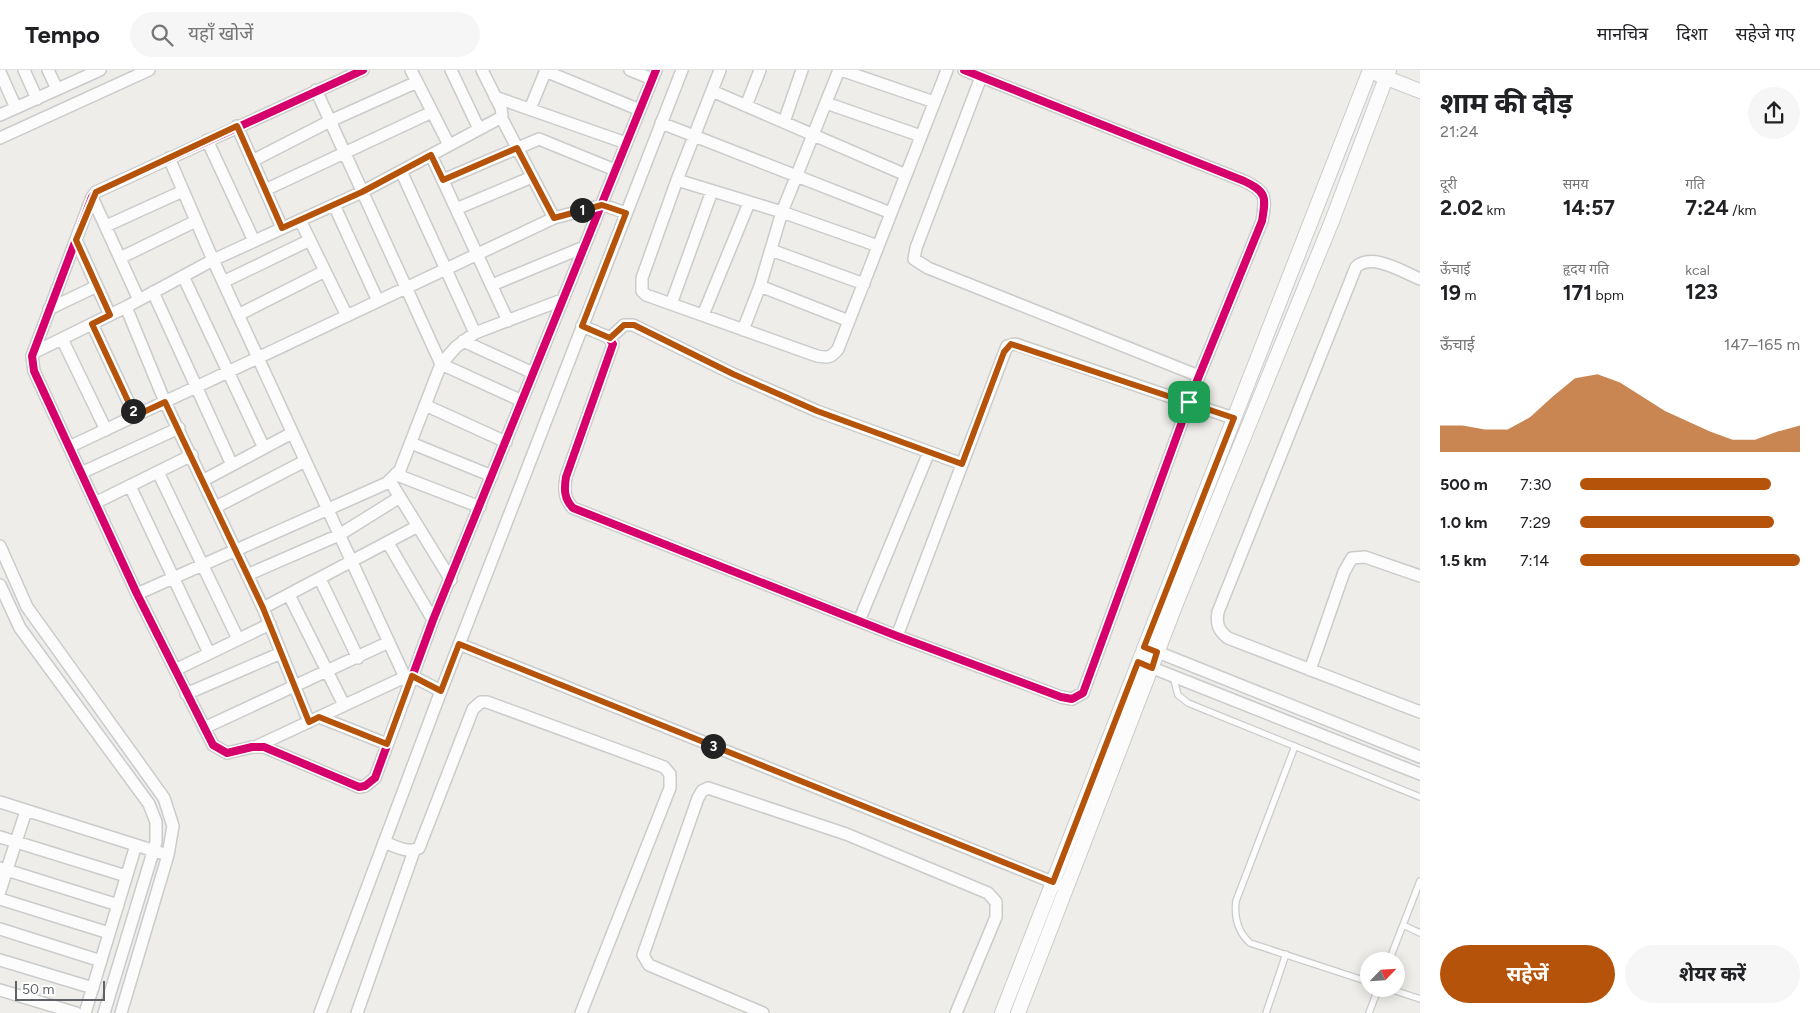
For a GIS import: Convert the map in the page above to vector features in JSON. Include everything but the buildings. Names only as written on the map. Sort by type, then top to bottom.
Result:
[{"type":"street","points":[[24,70],[37,99]]},
{"type":"street","points":[[48,70],[57,89]]},
{"type":"street","points":[[0,115],[57,89],[75,75],[100,70]]},
{"type":"street","points":[[0,138],[149,70]]},
{"type":"street","points":[[363,70],[103,188],[92,197],[32,353],[34,371],[137,594],[213,745],[223,752],[257,746],[344,705],[408,680],[441,691]]},
{"type":"street","points":[[412,70],[449,145]]},
{"type":"street","points":[[451,70],[479,129]]},
{"type":"street","points":[[482,70],[502,112],[501,117],[554,218]]},
{"type":"street","points":[[257,746],[264,747],[359,787],[365,786],[375,778],[408,680],[451,580],[654,75],[630,70]]},
{"type":"street","points":[[320,1013],[459,644],[682,70]]},
{"type":"street","points":[[720,70],[694,134],[640,283],[642,292],[703,316],[827,358],[838,349],[947,70]]},
{"type":"street","points":[[746,106],[760,70]]},
{"type":"street","points":[[784,122],[802,70]]},
{"type":"street","points":[[743,330],[760,286],[782,212],[840,70],[934,102]]},
{"type":"street","points":[[582,326],[610,338],[613,347],[566,477],[564,489],[569,504],[582,511],[858,621],[1061,697],[1072,699],[1083,692],[1189,402],[1262,221],[1264,195],[1255,186],[1244,181],[964,70]]},
{"type":"street","points":[[530,109],[546,71],[640,110]]},
{"type":"street","points":[[1002,1013],[1370,71],[1388,74],[1420,90]]},
{"type":"street","points":[[0,72],[16,108]]},
{"type":"street","points":[[1018,1013],[1157,652],[1332,221],[1388,74]]},
{"type":"street","points":[[981,77],[916,248],[914,259],[928,268],[1199,376]]},
{"type":"street","points":[[252,161],[330,121],[417,82]]},
{"type":"street","points":[[316,90],[441,364],[522,402]]},
{"type":"street","points":[[712,91],[906,175]]},
{"type":"street","points":[[495,97],[626,142]]},
{"type":"street","points":[[826,103],[921,136]]},
{"type":"street","points":[[265,190],[432,112]]},
{"type":"street","points":[[32,353],[126,307],[213,260],[362,192],[501,117]]},
{"type":"street","points":[[661,123],[694,134],[891,213]]},
{"type":"street","points":[[237,126],[282,228]]},
{"type":"street","points":[[443,180],[534,140],[545,139],[615,170]]},
{"type":"street","points":[[207,140],[254,241]]},
{"type":"street","points":[[431,155],[508,321]]},
{"type":"street","points":[[168,158],[292,433],[408,680]]},
{"type":"street","points":[[401,172],[475,333]]},
{"type":"street","points":[[456,209],[532,177]]},
{"type":"street","points":[[677,180],[782,212],[878,246]]},
{"type":"street","points":[[106,226],[183,191]]},
{"type":"street","points":[[671,304],[712,191]]},
{"type":"street","points":[[92,197],[139,300]]},
{"type":"street","points":[[703,316],[749,203]]},
{"type":"street","points":[[334,205],[378,301]]},
{"type":"street","points":[[68,447],[554,218],[602,205],[626,213]]},
{"type":"street","points":[[300,220],[347,316]]},
{"type":"street","points":[[120,258],[196,221]]},
{"type":"street","points":[[76,240],[110,315]]},
{"type":"street","points":[[223,282],[310,240]]},
{"type":"street","points":[[492,286],[584,247]]},
{"type":"street","points":[[771,250],[864,284]]},
{"type":"street","points":[[1420,279],[1371,260],[1361,262],[1356,266],[1218,612],[1216,622],[1220,632],[1228,638],[1420,712]]},
{"type":"street","points":[[238,315],[325,271]]},
{"type":"street","points":[[183,276],[264,448]]},
{"type":"street","points":[[50,309],[97,286]]},
{"type":"street","points":[[760,286],[849,321]]},
{"type":"street","points":[[153,292],[232,465]]},
{"type":"street","points":[[137,594],[393,478],[411,443],[441,364],[463,341],[475,333],[562,300]]},
{"type":"street","points":[[126,307],[165,402],[204,480],[263,608],[294,686],[314,719],[387,744]]},
{"type":"street","points":[[92,324],[135,416]]},
{"type":"street","points":[[610,338],[624,325],[634,325],[733,374],[817,411],[962,464]]},
{"type":"street","points":[[62,339],[106,430]]},
{"type":"street","points":[[463,341],[533,373]]},
{"type":"street","points":[[897,636],[1004,352],[1011,344],[1234,418]]},
{"type":"street","points":[[425,405],[506,442]]},
{"type":"street","points":[[81,473],[179,428]]},
{"type":"street","points":[[204,480],[292,433]]},
{"type":"street","points":[[411,443],[492,476]]},
{"type":"street","points":[[858,621],[929,452]]},
{"type":"street","points":[[95,503],[192,455]]},
{"type":"street","points":[[216,507],[305,461]]},
{"type":"street","points":[[158,472],[238,639]]},
{"type":"street","points":[[393,478],[400,497],[451,580]]},
{"type":"street","points":[[393,478],[480,507]]},
{"type":"street","points":[[130,486],[209,653]]},
{"type":"street","points":[[247,575],[339,534],[400,497]]},
{"type":"street","points":[[263,608],[418,526]]},
{"type":"street","points":[[388,543],[433,620]]},
{"type":"street","points":[[0,546],[27,607],[164,798],[173,826],[168,855],[121,1013]]},
{"type":"street","points":[[1310,670],[1344,572],[1352,558],[1365,557],[1420,576]]},
{"type":"street","points":[[320,579],[358,658]]},
{"type":"street","points":[[0,585],[20,628],[149,804],[156,822],[154,850],[104,1013]]},
{"type":"street","points":[[289,595],[344,705]]},
{"type":"street","points":[[175,670],[270,624]]},
{"type":"street","points":[[204,728],[389,642]]},
{"type":"street","points":[[459,644],[1067,888]]},
{"type":"street","points":[[1144,647],[1420,757]]},
{"type":"street","points":[[186,694],[281,654]]},
{"type":"street","points":[[1138,662],[1420,774]]},
{"type":"street","points":[[357,1013],[414,851],[418,848],[473,709],[481,702],[664,768],[670,774],[670,788],[581,1013]]},
{"type":"street","points":[[762,1013],[650,965],[642,955],[698,798],[702,791],[708,788],[846,834],[988,893],[996,902],[996,917],[956,1013]]},
{"type":"street","points":[[0,802],[168,855]]},
{"type":"street","points":[[0,891],[4,869],[16,842],[26,810]]},
{"type":"street","points":[[0,837],[126,876]]},
{"type":"street","points":[[384,842],[414,851]]},
{"type":"street","points":[[85,1013],[136,845]]},
{"type":"street","points":[[4,869],[118,905]]},
{"type":"street","points":[[0,898],[109,933]]},
{"type":"street","points":[[0,930],[101,960]]},
{"type":"street","points":[[0,960],[93,988]]},
{"type":"street","points":[[0,990],[76,1013]]},
{"type":"lane","points":[[1173,676],[1178,695],[1188,703],[1420,797]]},
{"type":"lane","points":[[1296,746],[1235,908],[1238,928],[1242,936],[1250,943],[1360,979]]},
{"type":"lane","points":[[1392,952],[1420,881]]},
{"type":"lane","points":[[1403,925],[1420,933]]},
{"type":"lane","points":[[1266,1013],[1286,954]]},
{"type":"lane","points":[[1405,994],[1420,999]]},
{"type":"lane","points":[[1369,1013],[1375,998]]},
{"type":"cycle path","points":[[363,70],[96,192],[92,197],[32,356],[34,371],[137,594],[213,745],[227,753],[252,747],[264,747],[359,787],[365,786],[375,778],[433,620],[656,70]]},
{"type":"cycle path","points":[[582,326],[608,337],[613,344],[566,477],[565,494],[573,508],[897,636],[1061,697],[1072,699],[1083,693],[1197,381],[1262,221],[1264,201],[1261,192],[1244,181],[964,70]]},
{"type":"route","points":[[237,126],[282,228],[362,192],[431,155],[443,180],[517,148],[554,218],[602,205],[626,213],[582,326],[600,332],[610,338],[614,332],[624,325],[634,325],[733,374],[817,411],[962,464],[1004,352],[1007,346],[1011,344],[1189,402],[1234,418],[1144,647],[1157,652],[1152,668],[1138,662],[1053,882],[459,644],[441,691],[412,676],[387,744],[319,717],[309,722],[263,608],[192,455],[165,402],[135,416],[92,324],[110,315],[76,240],[92,197],[96,192],[237,126]]}]
